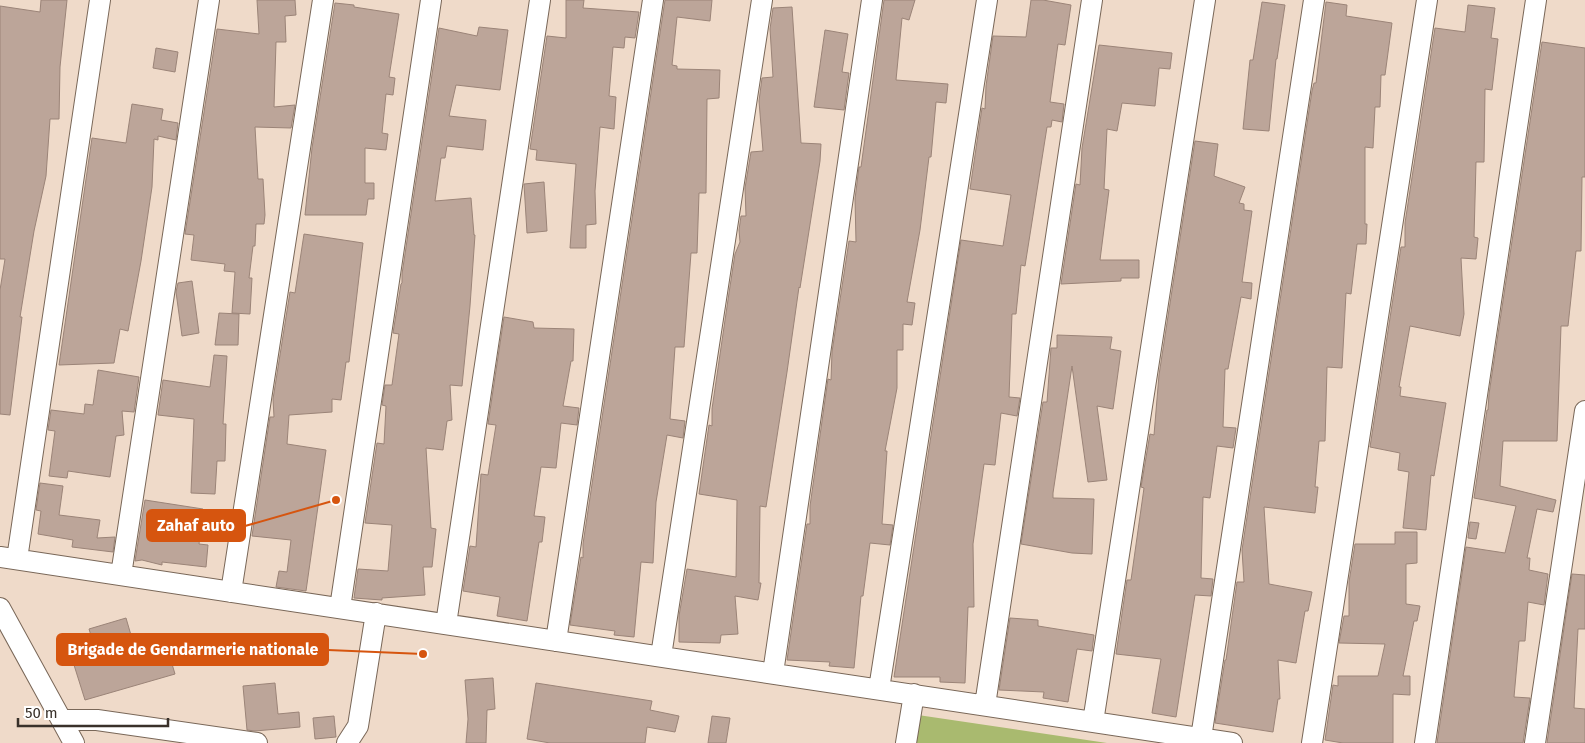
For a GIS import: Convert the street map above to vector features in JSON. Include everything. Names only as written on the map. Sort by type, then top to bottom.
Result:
[{"type":"street","points":[[100,0],[8,558],[1232,743]]},
{"type":"street","points":[[121,575],[209,0]]},
{"type":"street","points":[[232,592],[322,0]]},
{"type":"street","points":[[340,608],[431,0]]},
{"type":"street","points":[[446,624],[540,0]]},
{"type":"street","points":[[556,641],[653,0]]},
{"type":"street","points":[[661,656],[762,0]]},
{"type":"street","points":[[772,673],[872,0]]},
{"type":"street","points":[[879,689],[987,0]]},
{"type":"street","points":[[985,705],[1092,0]]},
{"type":"street","points":[[1093,722],[1205,0]]},
{"type":"street","points":[[1201,738],[1314,0]]},
{"type":"street","points":[[1312,743],[1427,0]]},
{"type":"street","points":[[1425,743],[1536,0]]},
{"type":"street","points":[[1535,743],[1585,411]]},
{"type":"street","points":[[0,608],[74,743]]},
{"type":"street","points":[[346,743],[358,726],[376,614]]},
{"type":"street","points":[[906,743],[914,694]]},
{"type":"street","points":[[62,720],[97,720],[257,743]]},
{"type":"green space","points":[[918,715],[1107,743],[914,743]]},
{"type":"building","points":[[41,0],[67,0],[60,67],[59,119],[50,119],[46,176],[34,231],[20,317],[22,317],[10,415],[0,414],[0,290],[5,259],[0,259],[0,6],[40,12]]},
{"type":"building","points":[[257,0],[295,0],[296,15],[285,16],[286,42],[276,42],[274,107],[295,105],[291,128],[255,127],[258,179],[263,179],[265,215],[264,224],[256,224],[255,246],[253,246],[249,278],[252,278],[250,314],[232,313],[235,272],[224,271],[225,264],[191,260],[194,235],[185,234],[217,29],[259,34]]},
{"type":"building","points":[[566,0],[584,0],[583,8],[639,12],[635,38],[625,37],[624,48],[613,47],[609,96],[616,97],[614,129],[600,127],[595,191],[596,224],[586,225],[586,248],[570,248],[576,164],[536,160],[537,150],[530,149],[547,36],[566,38]]},
{"type":"building","points":[[665,0],[712,0],[710,21],[677,17],[672,65],[677,66],[677,69],[720,70],[719,98],[707,99],[706,193],[699,193],[697,253],[691,253],[684,347],[675,347],[670,419],[685,421],[683,438],[667,435],[656,502],[653,563],[641,562],[634,637],[614,635],[615,631],[570,625],[581,557],[583,558],[583,544]]},
{"type":"building","points":[[884,0],[915,0],[909,20],[902,18],[896,80],[948,84],[946,103],[936,102],[931,157],[929,157],[920,230],[907,302],[915,303],[912,325],[903,324],[903,350],[897,350],[897,388],[885,451],[887,451],[882,524],[893,525],[890,545],[870,543],[863,596],[861,596],[854,668],[829,666],[830,662],[787,660],[807,524],[810,524],[810,506],[828,379],[831,380],[832,352],[849,241],[856,242],[855,199]]},
{"type":"building","points":[[1031,0],[1071,5],[1065,45],[1058,44],[1050,102],[1064,104],[1062,122],[1052,120],[1051,127],[1047,127],[1025,266],[1021,265],[1016,314],[1012,314],[1009,397],[1020,398],[1017,416],[1001,413],[995,465],[984,464],[973,544],[974,607],[968,607],[965,683],[940,682],[940,677],[894,677],[961,240],[1003,246],[1011,195],[970,189],[982,108],[985,109],[986,86],[993,36],[1026,37]]},
{"type":"building","points":[[1262,2],[1285,5],[1276,59],[1269,131],[1243,129],[1250,60],[1253,60]]},
{"type":"building","points":[[1326,2],[1347,5],[1346,16],[1392,23],[1385,75],[1381,75],[1380,107],[1375,107],[1373,148],[1365,147],[1366,244],[1357,244],[1351,294],[1346,293],[1342,368],[1327,367],[1325,441],[1319,441],[1315,487],[1318,487],[1315,513],[1264,507],[1269,584],[1312,592],[1308,611],[1305,611],[1296,663],[1278,660],[1280,699],[1278,699],[1273,732],[1215,723],[1237,582],[1244,582],[1242,550],[1312,91],[1314,83],[1316,83]]},
{"type":"building","points":[[335,3],[399,14],[389,77],[395,78],[393,95],[386,94],[382,133],[388,134],[386,150],[365,148],[365,183],[374,183],[374,199],[368,199],[366,215],[305,215],[312,148]]},
{"type":"building","points":[[1468,5],[1495,8],[1491,38],[1498,39],[1492,90],[1485,89],[1484,162],[1476,162],[1474,237],[1478,238],[1476,259],[1461,258],[1464,314],[1460,336],[1410,326],[1399,387],[1401,387],[1400,396],[1446,403],[1434,476],[1431,475],[1426,530],[1403,528],[1409,472],[1398,470],[1400,453],[1370,447],[1401,247],[1405,247],[1405,223],[1435,28],[1465,32]]},
{"type":"building","points":[[792,7],[801,143],[821,144],[820,161],[766,507],[760,506],[759,583],[761,583],[758,600],[735,596],[738,634],[721,635],[720,643],[679,642],[679,616],[687,569],[736,577],[737,500],[699,494],[709,425],[712,426],[712,409],[735,254],[740,242],[741,216],[746,216],[745,188],[751,152],[763,151],[759,101],[762,78],[773,77],[770,29],[773,8]]},
{"type":"building","points":[[479,27],[508,30],[500,90],[456,85],[449,116],[486,120],[483,150],[447,146],[445,158],[441,158],[435,201],[471,198],[475,235],[462,386],[450,385],[452,420],[447,421],[443,450],[426,448],[431,528],[436,529],[432,567],[423,567],[425,595],[382,598],[382,600],[354,598],[358,569],[388,571],[392,525],[365,523],[377,443],[384,444],[386,406],[382,405],[385,385],[392,385],[399,334],[393,333],[439,28],[477,36]]},
{"type":"building","points":[[825,30],[848,34],[842,72],[849,73],[844,110],[814,107]]},
{"type":"building","points":[[1542,42],[1585,48],[1585,177],[1582,177],[1581,251],[1576,251],[1568,326],[1561,326],[1557,441],[1503,441],[1500,486],[1556,500],[1553,512],[1537,509],[1527,558],[1530,558],[1529,570],[1548,574],[1544,605],[1528,602],[1525,641],[1519,641],[1514,697],[1530,698],[1523,743],[1437,743],[1466,547],[1505,553],[1516,506],[1474,498]]},
{"type":"building","points":[[1099,45],[1172,53],[1170,69],[1159,68],[1155,106],[1122,103],[1117,131],[1107,129],[1104,189],[1109,190],[1100,260],[1139,260],[1139,278],[1121,278],[1121,281],[1061,284],[1076,184],[1080,185],[1082,148]]},
{"type":"building","points":[[156,48],[178,52],[175,72],[153,68]]},
{"type":"building","points":[[132,104],[163,109],[161,120],[178,123],[176,140],[158,136],[158,140],[154,139],[152,187],[128,331],[120,329],[114,363],[59,365],[92,138],[126,143]]},
{"type":"building","points":[[1195,141],[1218,144],[1214,176],[1245,187],[1239,203],[1244,204],[1244,210],[1252,211],[1242,282],[1252,283],[1251,299],[1241,297],[1228,369],[1225,369],[1223,427],[1236,428],[1233,448],[1217,446],[1210,498],[1203,497],[1201,578],[1213,579],[1211,596],[1195,595],[1176,717],[1152,713],[1161,659],[1116,654],[1127,580],[1131,580],[1144,488],[1141,487],[1150,434],[1154,435],[1159,375]]},
{"type":"building","points":[[544,182],[547,231],[527,233],[524,184]]},
{"type":"building","points":[[304,234],[363,243],[349,362],[346,362],[341,400],[332,399],[332,412],[289,415],[287,444],[326,450],[306,591],[276,587],[279,571],[287,572],[291,540],[252,536],[270,417],[274,417],[273,399],[290,292],[295,293]]},
{"type":"building","points":[[192,281],[199,333],[182,336],[176,292],[178,283]]},
{"type":"building","points":[[219,313],[239,314],[238,345],[215,345]]},
{"type":"building","points":[[504,317],[533,322],[534,328],[574,329],[573,361],[571,361],[563,406],[579,408],[577,425],[561,423],[556,468],[541,467],[534,516],[545,517],[542,542],[539,542],[527,621],[497,616],[500,597],[463,591],[470,546],[476,547],[481,474],[488,475],[496,425],[488,424]]},
{"type":"building","points":[[1057,335],[1112,337],[1110,349],[1121,351],[1113,409],[1097,406],[1107,480],[1088,482],[1072,366],[1053,493],[1053,498],[1094,499],[1092,554],[1072,553],[1021,544],[1043,402],[1047,402],[1051,348],[1057,348]]},
{"type":"building","points":[[214,355],[227,356],[223,424],[226,424],[225,461],[217,461],[215,494],[191,493],[194,419],[158,415],[163,380],[210,387]]},
{"type":"building","points":[[98,370],[139,377],[134,412],[122,411],[124,435],[116,436],[110,477],[68,471],[67,478],[49,476],[55,431],[48,430],[51,410],[84,414],[85,404],[93,405]]},
{"type":"building","points":[[40,483],[63,486],[59,515],[100,520],[97,538],[115,537],[113,552],[72,547],[73,540],[38,534],[41,511],[36,510]]},
{"type":"building","points":[[145,500],[203,509],[199,544],[208,545],[206,567],[162,562],[162,565],[142,560],[135,561]]},
{"type":"building","points":[[1470,522],[1479,523],[1476,539],[1468,538]]},
{"type":"building","points":[[1395,532],[1417,532],[1417,563],[1406,564],[1406,604],[1420,606],[1417,621],[1414,621],[1403,676],[1410,676],[1410,695],[1393,694],[1393,743],[1343,743],[1325,740],[1333,685],[1338,686],[1338,676],[1378,676],[1385,644],[1339,643],[1344,616],[1349,616],[1349,582],[1355,544],[1395,544]]},
{"type":"building","points":[[1572,574],[1585,575],[1585,629],[1578,629],[1574,708],[1585,709],[1585,743],[1547,743]]},
{"type":"building","points":[[126,618],[133,642],[163,634],[175,674],[85,700],[74,665],[98,658],[89,629]]},
{"type":"building","points":[[1010,618],[1038,620],[1038,626],[1094,635],[1092,651],[1077,649],[1068,702],[1043,698],[1044,692],[999,690]]},
{"type":"building","points":[[493,678],[495,709],[487,710],[486,743],[466,743],[468,719],[465,680]]},
{"type":"building","points":[[275,683],[278,714],[299,712],[300,727],[247,730],[243,686]]},
{"type":"building","points":[[536,683],[652,701],[650,710],[679,716],[675,732],[647,727],[645,743],[550,743],[527,739]]},
{"type":"building","points":[[334,716],[336,737],[315,739],[313,718]]},
{"type":"building","points":[[712,716],[730,718],[726,743],[708,743]]},
{"type":"place","name":"Zahaf auto","points":[[336,500]]},
{"type":"place","name":"Brigade de Gendarmerie nationale","points":[[423,654]]}]
